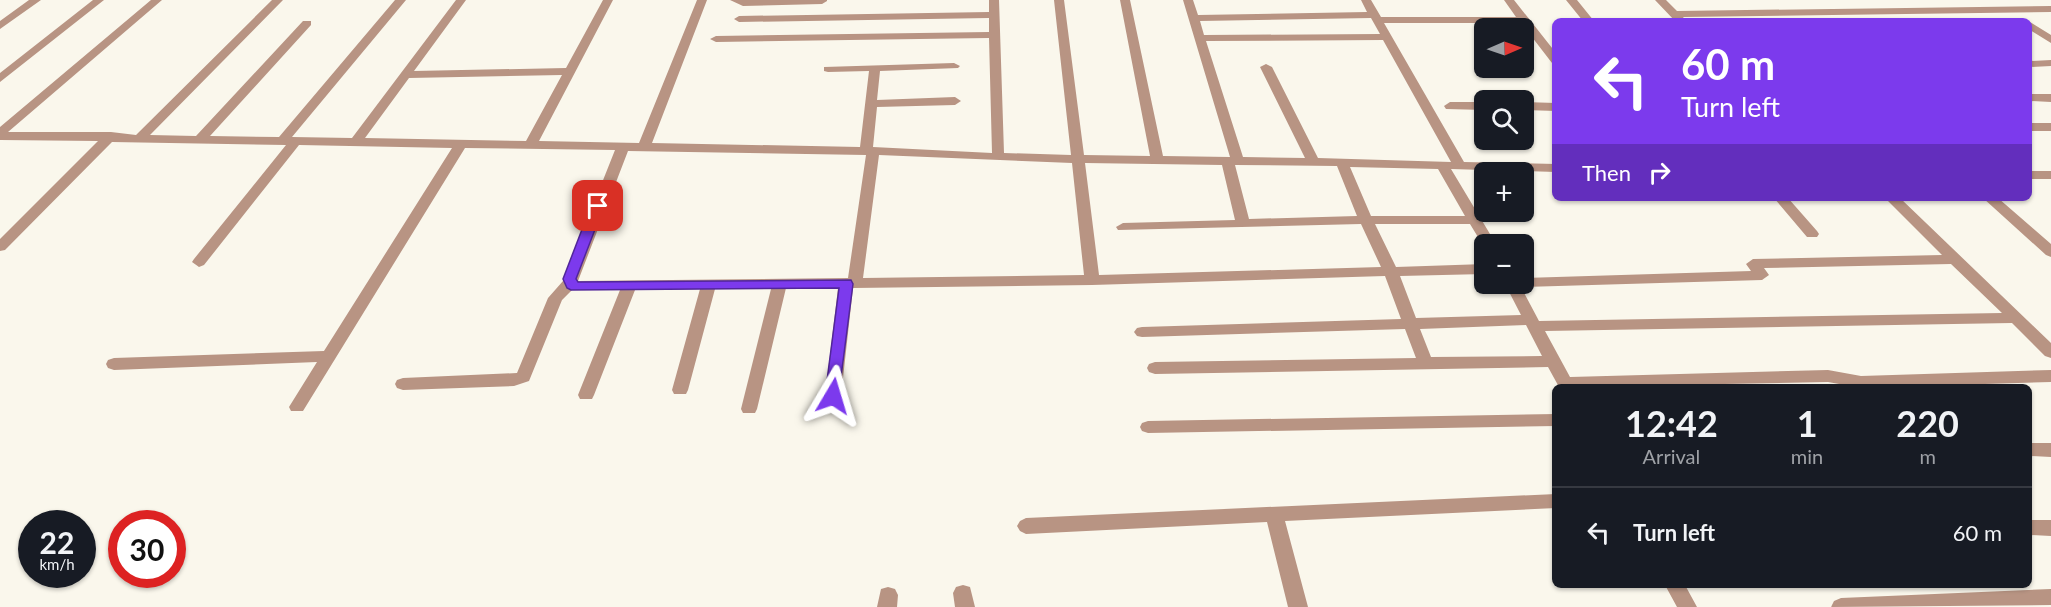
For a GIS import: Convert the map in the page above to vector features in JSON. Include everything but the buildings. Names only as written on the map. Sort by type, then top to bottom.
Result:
[{"type":"street","points":[[0,26],[36,0]]},
{"type":"street","points":[[0,79],[99,0]]},
{"type":"street","points":[[0,135],[157,0]]},
{"type":"street","points":[[141,137],[278,0]]},
{"type":"street","points":[[199,262],[289,141],[401,0]]},
{"type":"street","points":[[356,142],[460,0]]},
{"type":"street","points":[[530,146],[608,0]]},
{"type":"street","points":[[644,147],[702,0]]},
{"type":"street","points":[[735,0],[744,3],[834,0]]},
{"type":"street","points":[[994,0],[998,156]]},
{"type":"street","points":[[1059,0],[1092,280]]},
{"type":"street","points":[[1125,0],[1157,160]]},
{"type":"street","points":[[1188,0],[1201,39],[1233,161],[1244,223]]},
{"type":"street","points":[[1366,0],[1459,165]]},
{"type":"street","points":[[1509,0],[1522,18]]},
{"type":"street","points":[[1571,0],[1586,18]]},
{"type":"street","points":[[1660,0],[1678,18],[2051,9]]},
{"type":"street","points":[[1814,0],[1835,18]]},
{"type":"street","points":[[1992,0],[2019,18]]},
{"type":"street","points":[[814,38],[822,2]]},
{"type":"street","points":[[739,19],[994,15]]},
{"type":"street","points":[[1194,18],[1474,19]]},
{"type":"street","points":[[200,139],[307,23]]},
{"type":"street","points":[[2032,26],[2050,40]]},
{"type":"street","points":[[1534,33],[1552,56]]},
{"type":"street","points":[[716,39],[995,35]]},
{"type":"street","points":[[1201,39],[1387,37]]},
{"type":"street","points":[[2032,39],[2050,40]]},
{"type":"street","points":[[2032,64],[2051,63]]},
{"type":"street","points":[[828,69],[954,66]]},
{"type":"street","points":[[1266,67],[1312,162]]},
{"type":"street","points":[[833,396],[870,152],[875,68]]},
{"type":"street","points":[[405,75],[570,71]]},
{"type":"street","points":[[2032,98],[2051,98]]},
{"type":"street","points":[[872,104],[955,101]]},
{"type":"street","points":[[1450,106],[1474,106]]},
{"type":"street","points":[[1534,106],[1552,107]]},
{"type":"street","points":[[2032,127],[2051,127]]},
{"type":"street","points":[[0,135],[1552,168]]},
{"type":"street","points":[[0,247],[111,136]]},
{"type":"street","points":[[297,406],[460,145]]},
{"type":"street","points":[[403,384],[514,380],[523,376],[555,298],[570,283],[591,223],[623,147]]},
{"type":"street","points":[[1342,163],[1391,272],[1425,364]]},
{"type":"street","points":[[1442,165],[1474,218]]},
{"type":"street","points":[[2032,175],[2051,175]]},
{"type":"street","points":[[1784,201],[1812,234]]},
{"type":"street","points":[[1895,201],[2051,352]]},
{"type":"street","points":[[1993,201],[2051,252]]},
{"type":"street","points":[[1123,227],[1366,220],[1474,220]]},
{"type":"street","points":[[1534,283],[1762,275],[1753,264],[1955,259]]},
{"type":"street","points":[[570,283],[576,286],[629,287],[850,284],[1474,269]]},
{"type":"street","points":[[749,409],[780,284]]},
{"type":"street","points":[[680,390],[709,285]]},
{"type":"street","points":[[586,395],[629,287]]},
{"type":"street","points":[[1517,294],[1565,384]]},
{"type":"street","points":[[1142,332],[1409,322],[1532,323],[2017,318]]},
{"type":"street","points":[[114,364],[328,356]]},
{"type":"street","points":[[1155,368],[1552,361]]},
{"type":"street","points":[[1595,384],[1828,376],[1861,382],[2051,376]]},
{"type":"street","points":[[1148,427],[1552,420]]},
{"type":"street","points":[[2032,450],[2051,450]]},
{"type":"street","points":[[1026,526],[1552,501]]},
{"type":"street","points":[[1274,513],[1298,607]]},
{"type":"street","points":[[2032,528],[2051,528]]},
{"type":"street","points":[[1677,588],[1687,607]]},
{"type":"street","points":[[1841,607],[2024,603],[2051,597]]},
{"type":"route","points":[[598,206],[570,279],[572,285],[629,287],[846,284],[833,396]]}]
